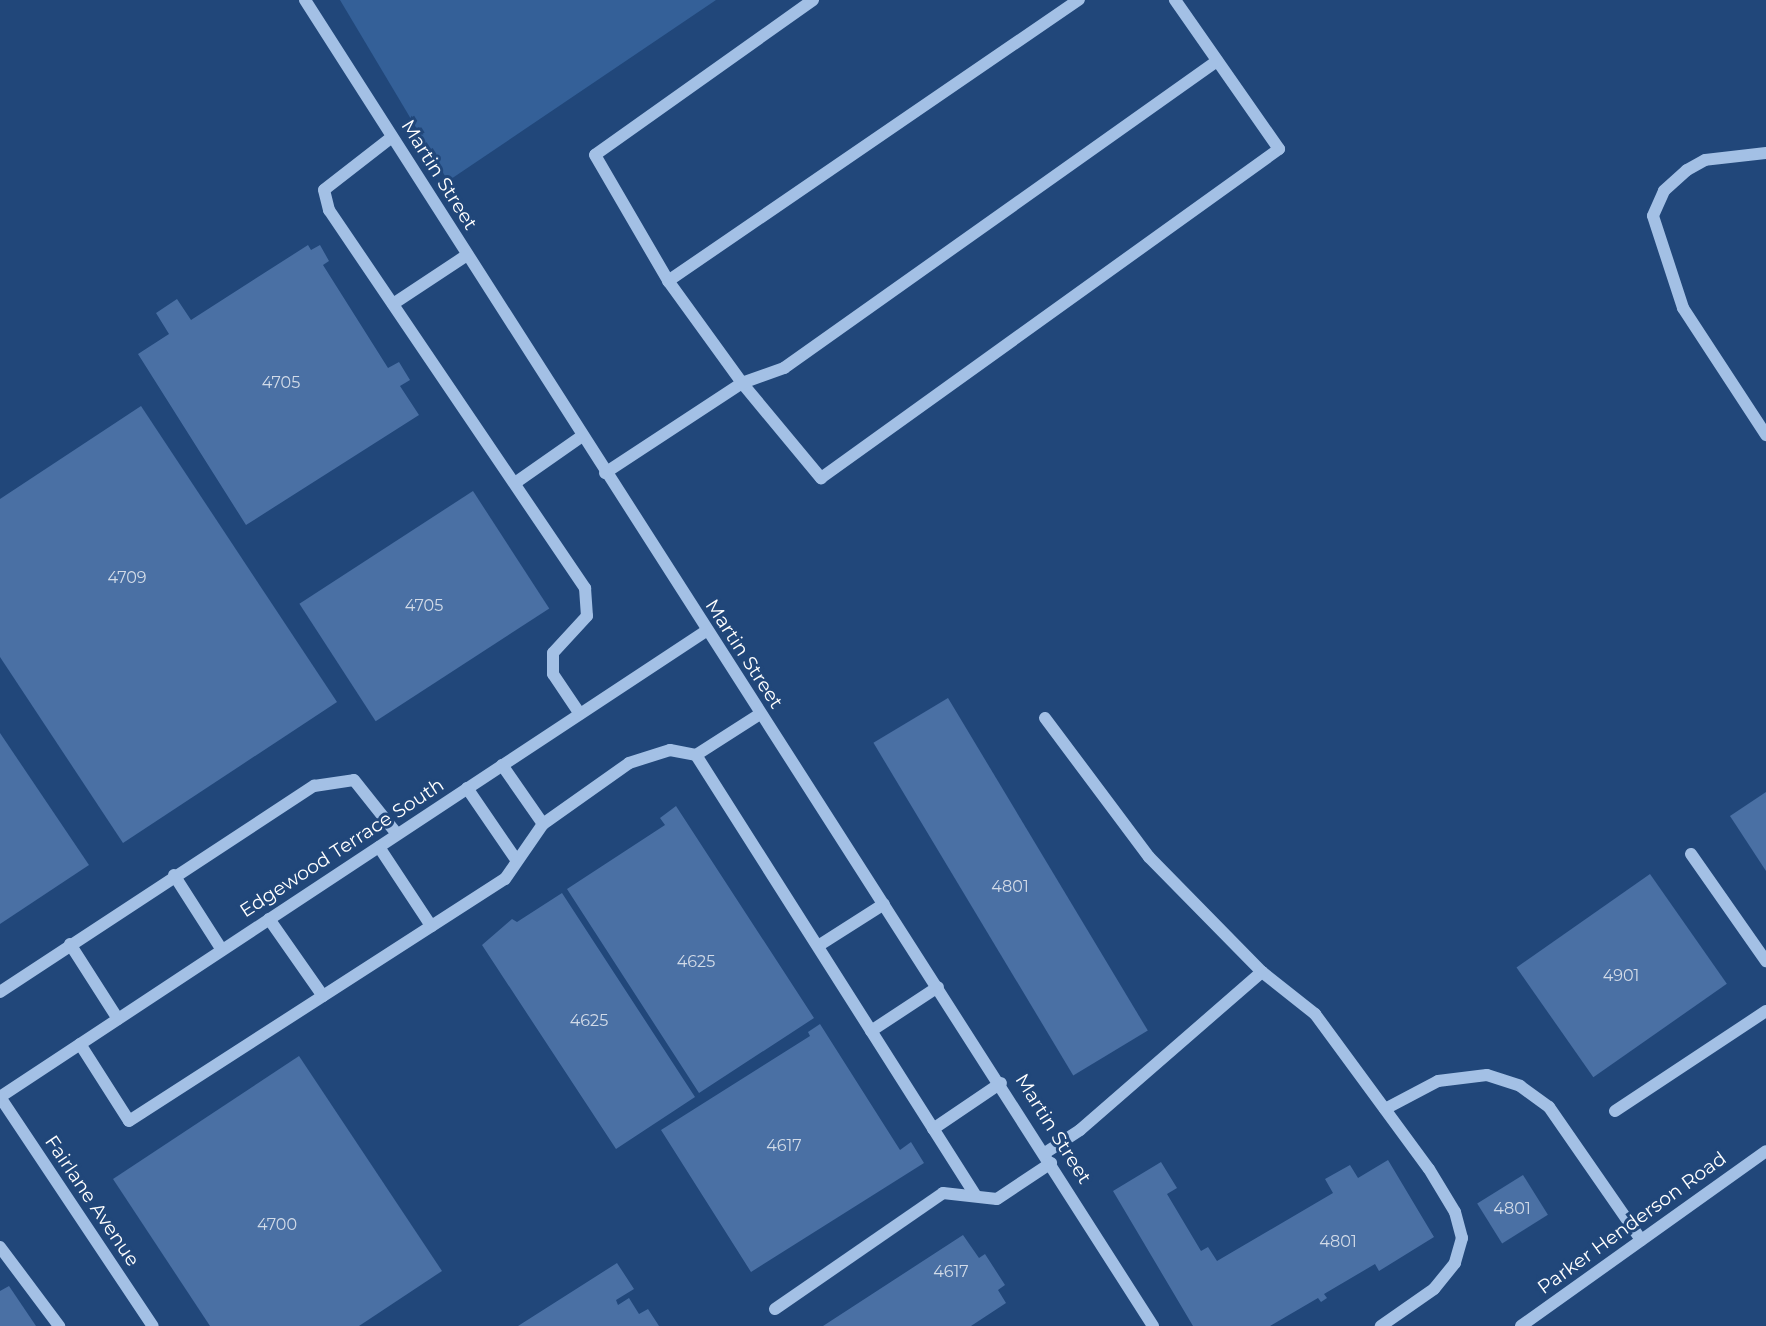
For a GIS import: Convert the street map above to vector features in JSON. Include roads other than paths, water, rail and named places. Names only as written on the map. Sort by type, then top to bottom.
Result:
[{"type":"street","name":"Martin Street","points":[[305,0],[706,631],[1001,1083],[1153,1326]]},
{"type":"street","points":[[813,0],[595,155],[668,281],[742,383],[821,478],[1279,149],[1175,0]]},
{"type":"street","points":[[668,281],[1079,0]]},
{"type":"street","points":[[605,473],[742,383],[784,368],[1217,61]]},
{"type":"street","points":[[392,137],[324,190],[329,209],[585,588],[587,615],[552,653],[553,674],[580,714]]},
{"type":"street","points":[[1766,153],[1705,160],[1672,180],[1653,216],[1683,308],[1766,435]]},
{"type":"street","points":[[393,304],[467,255]]},
{"type":"street","points":[[515,483],[582,436]]},
{"type":"street","name":"Edgewood Terrace South","points":[[0,1097],[706,631]]},
{"type":"street","points":[[80,1044],[129,1121],[505,879],[543,824],[629,763],[670,751],[696,755],[760,714]]},
{"type":"street","points":[[1045,718],[1149,857],[1262,972],[1315,1014],[1385,1109],[1455,1212],[1462,1238],[1455,1263],[1434,1289],[1381,1326]]},
{"type":"street","points":[[696,755],[976,1196]]},
{"type":"street","points":[[502,765],[543,824]]},
{"type":"street","points":[[0,992],[174,875],[314,786],[354,780],[397,834]]},
{"type":"street","points":[[467,788],[517,862]]},
{"type":"street","points":[[379,847],[431,926]]},
{"type":"street","points":[[1691,854],[1766,961]]},
{"type":"street","points":[[174,875],[222,950]]},
{"type":"street","points":[[818,946],[884,904]]},
{"type":"street","points":[[269,919],[323,996]]},
{"type":"street","points":[[70,944],[118,1019]]},
{"type":"street","points":[[775,1309],[943,1193],[998,1199],[1262,972]]},
{"type":"street","points":[[871,1031],[938,987]]},
{"type":"street","points":[[1615,1111],[1766,1010]]},
{"type":"street","points":[[1385,1109],[1438,1081],[1487,1075],[1520,1086],[1549,1107],[1641,1240]]},
{"type":"street","points":[[933,1129],[1001,1083]]},
{"type":"street","name":"Fairlane Avenue","points":[[0,1097],[153,1326]]},
{"type":"street","name":"Parker Henderson Road","points":[[1521,1326],[1764,1156]]},
{"type":"street","points":[[0,1247],[59,1326]]}]
